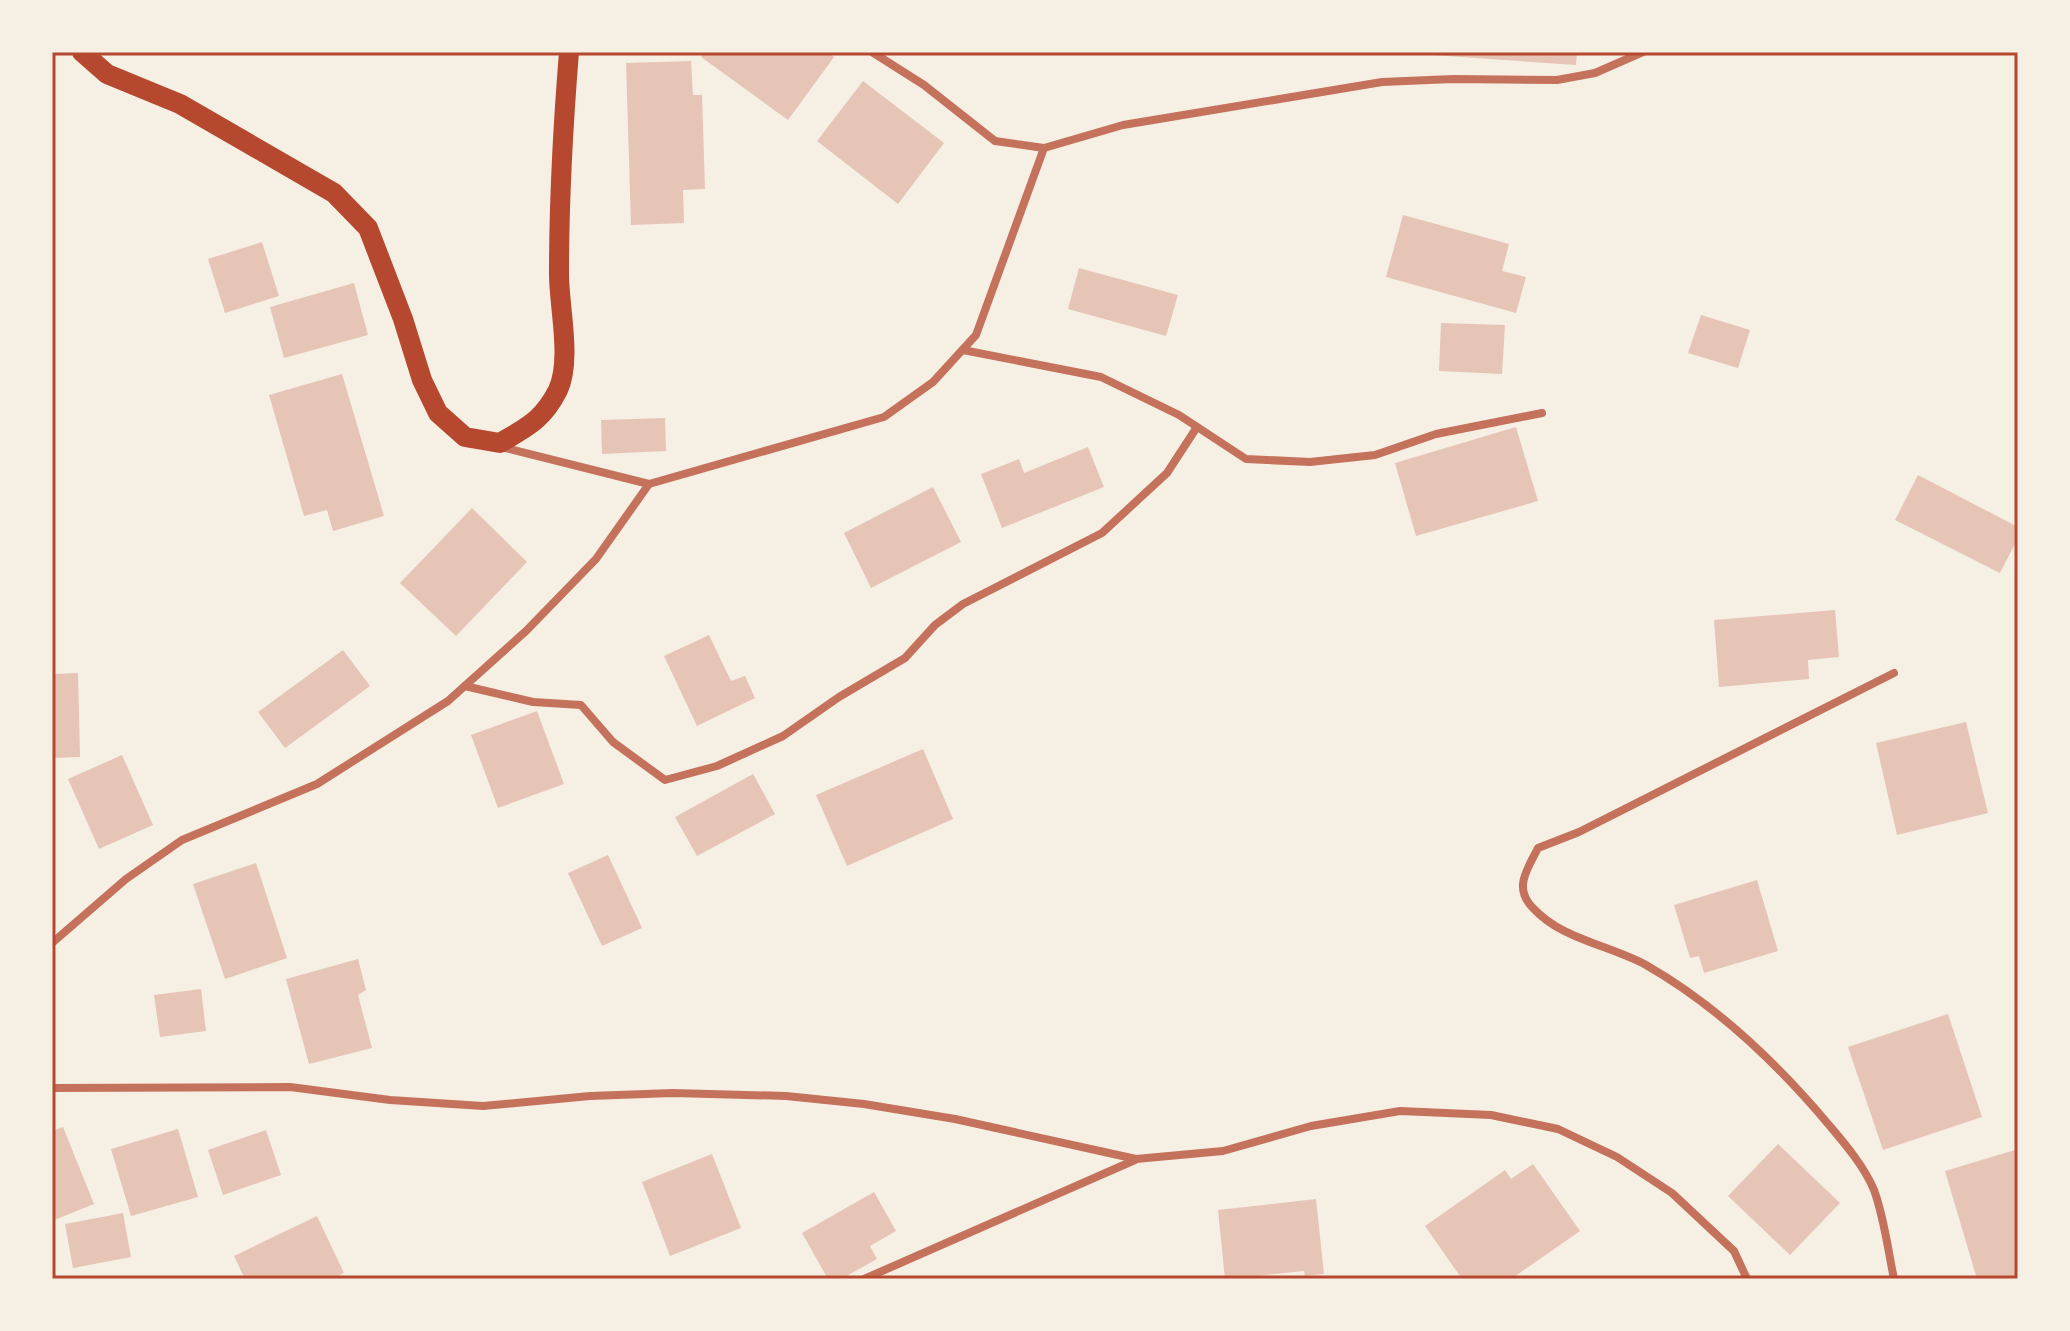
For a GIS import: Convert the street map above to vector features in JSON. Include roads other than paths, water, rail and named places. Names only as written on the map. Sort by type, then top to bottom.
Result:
[{"type":"main road","points":[[82,52],[107,74],[180,104],[334,193],[368,228],[403,319],[422,380],[438,413],[465,437],[500,443],[538,420],[559,388],[564,352],[559,277],[561,157],[569,52]]},
{"type":"street","points":[[872,52],[924,85],[995,141],[1044,148],[1123,125],[1382,82],[1557,80],[1595,73],[1643,52]]},
{"type":"street","points":[[465,437],[649,484],[884,417],[933,382],[976,335],[1044,148]]},
{"type":"street","points":[[963,350],[1101,377],[1179,415],[1246,459],[1310,462],[1375,455],[1436,434],[1542,413]]},
{"type":"street","points":[[465,686],[533,702],[581,705],[613,742],[665,780],[717,766],[783,736],[839,697],[905,658],[935,625],[963,604],[1102,533],[1167,473],[1197,427]]},
{"type":"street","points":[[52,943],[126,879],[182,840],[317,784],[448,701],[526,631],[596,559],[649,484]]},
{"type":"street","points":[[1894,673],[1579,832],[1538,848],[1521,885],[1523,896],[1553,927],[1637,960],[1671,979],[1725,1019],[1809,1101],[1851,1151],[1874,1190],[1894,1279]]},
{"type":"street","points":[[52,1088],[290,1087],[390,1100],[483,1106],[590,1096],[673,1093],[786,1096],[864,1104],[955,1119],[1136,1159],[1223,1151],[1311,1126],[1400,1111],[1491,1115],[1558,1129],[1617,1157],[1672,1193],[1734,1251],[1747,1279]]},
{"type":"street","points":[[864,1279],[1136,1159]]}]
